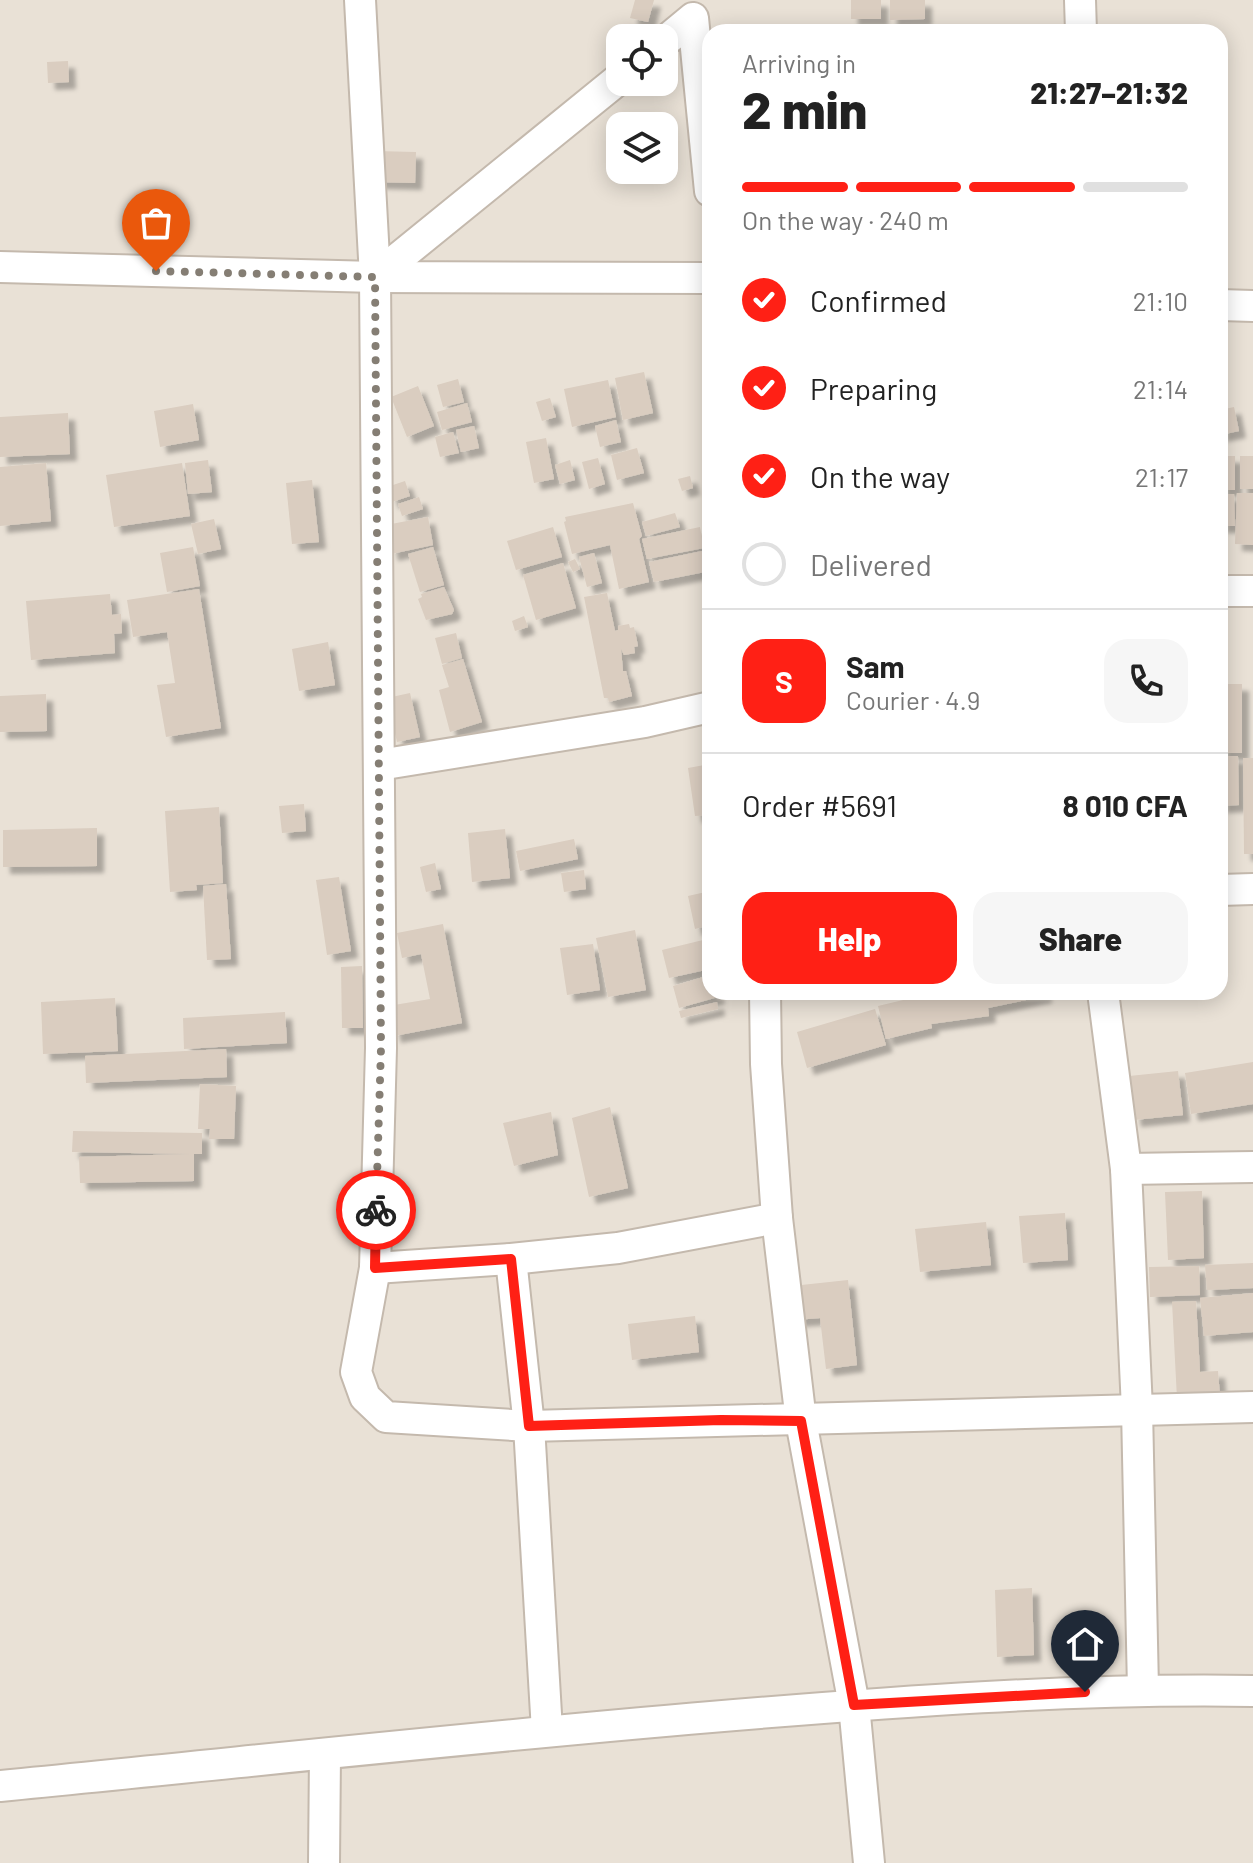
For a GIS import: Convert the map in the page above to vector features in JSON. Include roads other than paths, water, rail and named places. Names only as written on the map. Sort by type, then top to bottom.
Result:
[{"type":"street","points":[[360,0],[375,277],[381,1048],[375,1268],[356,1372],[365,1397],[386,1417],[529,1426],[1253,1407]]},
{"type":"street","points":[[1080,0],[1081,24]]},
{"type":"street","points":[[678,26],[693,9]]},
{"type":"street","points":[[693,9],[702,105]]},
{"type":"street","points":[[375,277],[606,89]]},
{"type":"street","points":[[0,267],[375,277],[702,278]]},
{"type":"street","points":[[1228,305],[1253,306]]},
{"type":"street","points":[[1228,591],[1253,591]]},
{"type":"street","points":[[379,765],[630,724],[702,709]]},
{"type":"street","points":[[1228,890],[1253,889]]},
{"type":"street","points":[[765,1000],[766,1064],[777,1218],[801,1421],[854,1705],[869,1863]]},
{"type":"street","points":[[1104,1000],[1126,1169],[1137,1409],[1143,1689]]},
{"type":"street","points":[[1126,1169],[1253,1167]]},
{"type":"street","points":[[375,1268],[618,1248],[777,1218]]},
{"type":"street","points":[[511,1259],[529,1426],[547,1731]]},
{"type":"street","points":[[0,1786],[547,1731],[854,1705],[1143,1689],[1253,1691]]},
{"type":"street","points":[[324,1863],[325,1754]]}]
